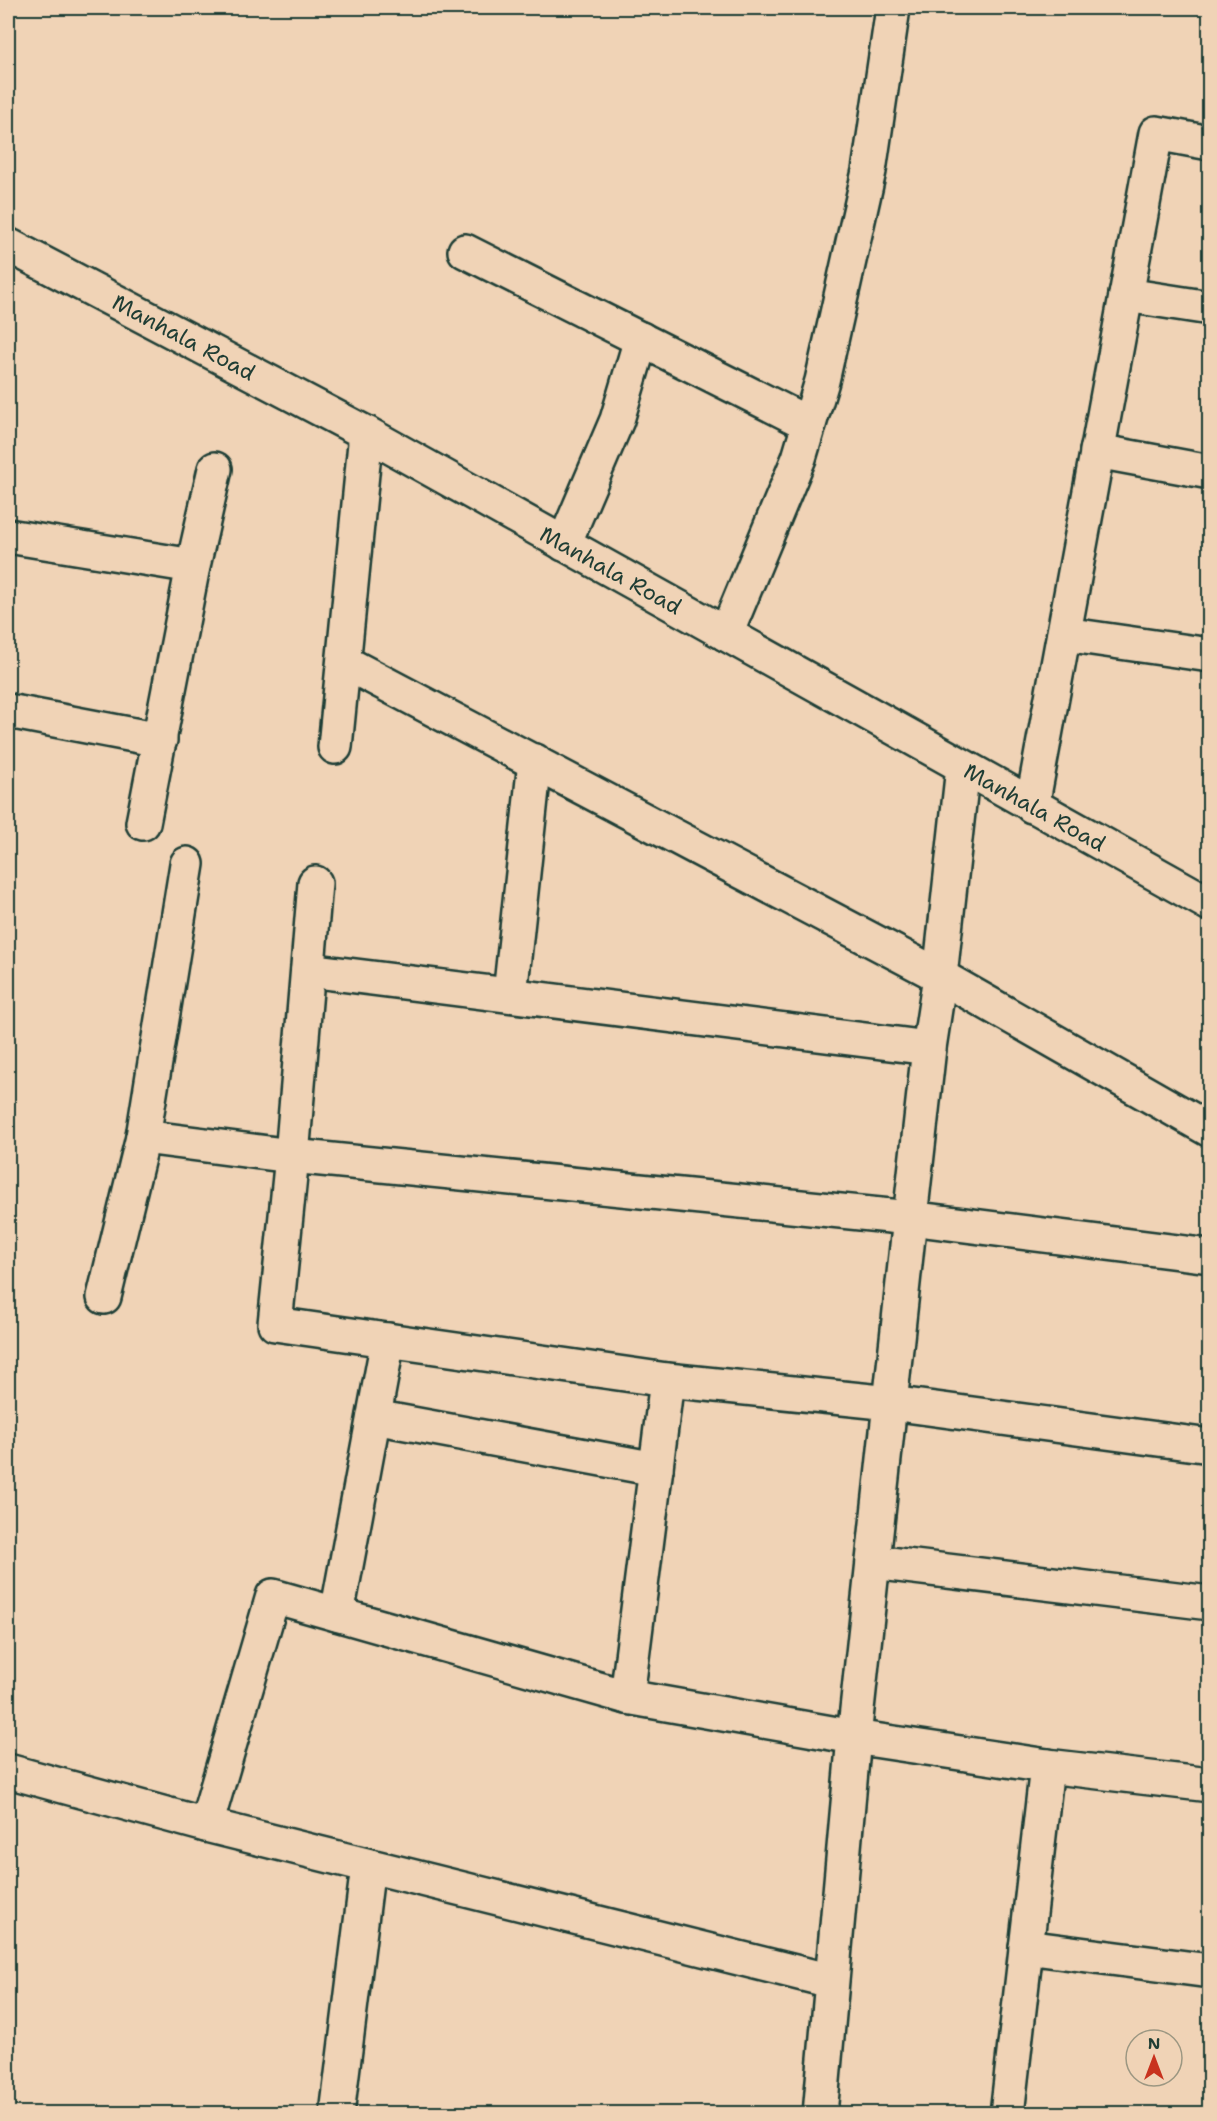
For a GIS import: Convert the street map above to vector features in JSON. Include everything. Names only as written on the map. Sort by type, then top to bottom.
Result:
[{"type":"street","points":[[726,634],[799,458],[822,381],[869,171],[893,8]]},
{"type":"street","points":[[1032,806],[1156,133],[1209,143]]},
{"type":"street","name":"Manhala Road","points":[[8,245],[366,433],[1209,904]]},
{"type":"street","points":[[465,251],[809,424]]},
{"type":"street","points":[[1126,295],[1209,308]]},
{"type":"street","points":[[564,544],[617,420],[641,339]]},
{"type":"street","points":[[335,747],[366,433]]},
{"type":"street","points":[[1097,451],[1209,471]]},
{"type":"street","points":[[143,824],[193,566],[215,469]]},
{"type":"street","points":[[8,536],[193,566]]},
{"type":"street","points":[[1064,634],[1194,653],[1209,672]]},
{"type":"street","points":[[344,662],[940,976],[1209,1130]]},
{"type":"street","points":[[8,711],[160,740]]},
{"type":"street","points":[[510,995],[535,761]]},
{"type":"street","points":[[820,2114],[854,1737],[929,1048],[940,976],[963,767]]},
{"type":"street","points":[[104,1297],[143,1137],[187,864]]},
{"type":"street","points":[[315,883],[275,1324],[667,1380],[891,1403],[1209,1446]]},
{"type":"street","points":[[308,970],[929,1048]]},
{"type":"street","points":[[143,1137],[292,1156],[910,1218],[1209,1256]]},
{"type":"street","points":[[337,1614],[388,1340]]},
{"type":"street","points":[[627,1697],[667,1380]]},
{"type":"street","points":[[374,1417],[656,1469]]},
{"type":"street","points":[[873,1562],[1209,1603]]},
{"type":"street","points":[[206,1825],[273,1596],[627,1697],[854,1737],[1047,1766],[1209,1785]]},
{"type":"street","points":[[1007,2114],[1047,1766]]},
{"type":"street","points":[[8,1771],[206,1825],[831,1981]]},
{"type":"street","points":[[337,2114],[368,1866]]},
{"type":"street","points":[[1026,1947],[1209,1971]]}]
